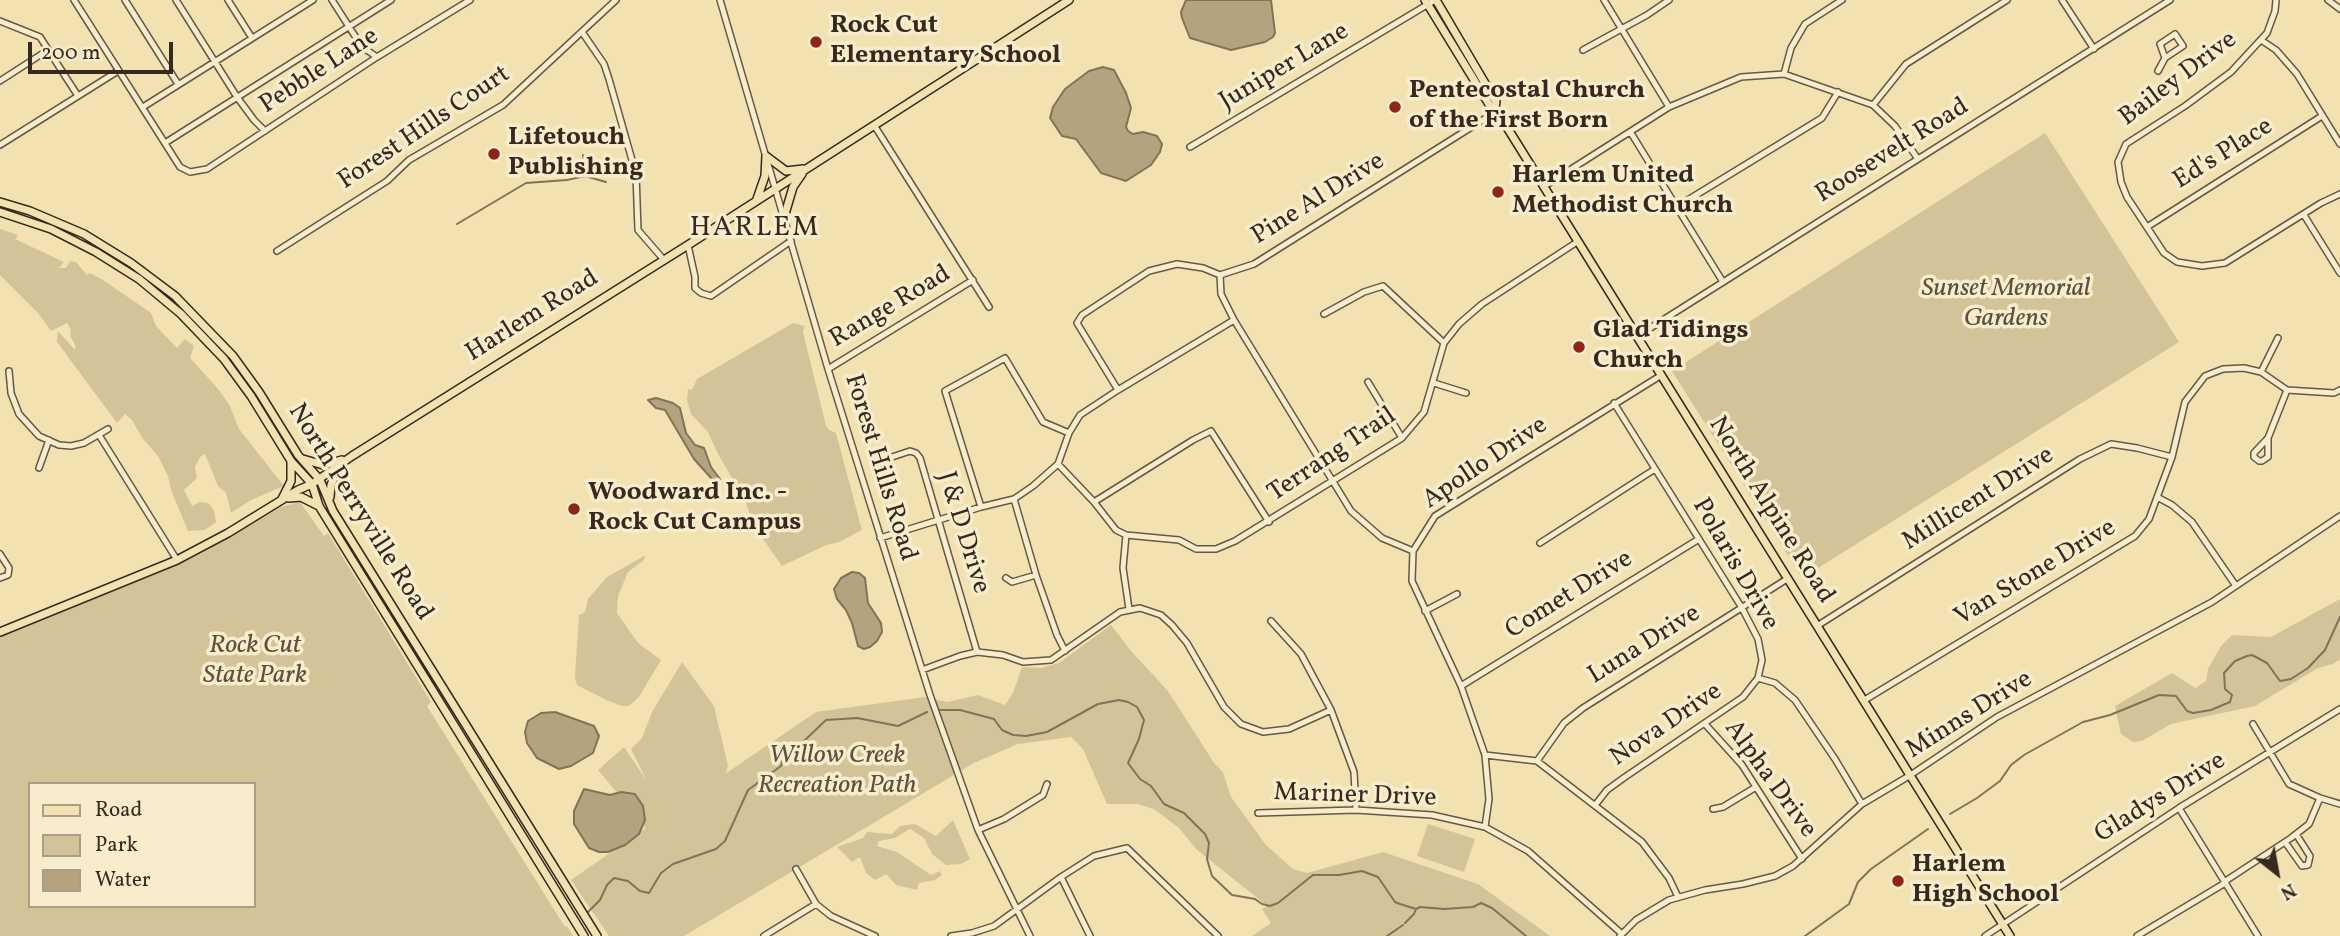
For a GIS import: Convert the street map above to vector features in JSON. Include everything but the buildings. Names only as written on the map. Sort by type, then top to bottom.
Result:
[{"type":"main road","name":"Harlem Road","points":[[0,632],[177,560],[320,480],[352,456],[688,245],[1069,0]]},
{"type":"main road","name":"North Alpine Road","points":[[1431,1],[1490,106],[1496,110],[2010,936]]},
{"type":"main road","points":[[766,156],[786,171],[807,168]]},
{"type":"main road","points":[[756,201],[765,176],[766,156]]},
{"type":"main road","points":[[785,214],[793,187],[807,168]]},
{"type":"main road","name":"North Perryville Road","points":[[0,202],[30,211],[84,234],[131,263],[175,296],[233,356],[298,455],[320,480],[333,511],[596,935]]},
{"type":"main road","name":"North Perryville Road","points":[[0,212],[51,229],[96,252],[139,279],[181,314],[224,359],[251,396],[291,461],[312,484],[319,506],[584,936]]},
{"type":"main road","points":[[298,455],[308,462],[323,465],[352,456]]},
{"type":"main road","points":[[333,511],[329,492],[331,485],[340,466],[352,456]]},
{"type":"main road","points":[[281,500],[291,481],[291,461]]},
{"type":"main road","points":[[281,500],[301,497],[319,506]]},
{"type":"street","points":[[74,0],[165,142],[348,27],[381,2],[391,0]]},
{"type":"street","points":[[125,0],[178,84]]},
{"type":"street","points":[[176,0],[237,97],[265,131]]},
{"type":"street","points":[[229,0],[252,38]]},
{"type":"street","points":[[142,107],[313,0]]},
{"type":"street","points":[[331,0],[362,47],[377,57]]},
{"type":"street","name":"Pebble Lane","points":[[165,142],[180,166],[190,172],[207,169],[377,57],[470,0]]},
{"type":"street","name":"Forest Hills Court","points":[[278,251],[387,181],[409,160],[503,105],[616,0]]},
{"type":"street","name":"Forest Hills Road","points":[[720,0],[785,214],[790,242],[828,369],[922,670],[978,830],[1030,936]]},
{"type":"street","points":[[1604,0],[1669,107]]},
{"type":"street","points":[[1583,50],[1669,0]]},
{"type":"street","points":[[1784,74],[1791,48],[1805,24],[1842,0]]},
{"type":"street","points":[[1873,105],[1906,64],[2007,0]]},
{"type":"street","points":[[2062,0],[2094,49]]},
{"type":"street","name":"Roosevelt Road","points":[[1636,337],[2170,0]]},
{"type":"street","name":"Bailey Drive","points":[[2147,227],[2127,197],[2121,182],[2118,171],[2120,152],[2138,134],[2185,106],[2231,72],[2267,33],[2276,0]]},
{"type":"street","points":[[2328,0],[2340,9]]},
{"type":"street","name":"Juniper Lane","points":[[1191,147],[1431,1]]},
{"type":"street","points":[[0,21],[40,37],[78,96]]},
{"type":"street","points":[[582,33],[604,64],[613,93],[636,174],[638,230],[664,260]]},
{"type":"street","points":[[2158,71],[2165,58],[2183,46],[2175,34],[2160,44],[2165,58]]},
{"type":"street","points":[[2261,40],[2276,50],[2297,74],[2340,144]]},
{"type":"street","points":[[0,81],[48,50]]},
{"type":"street","points":[[0,145],[118,71]]},
{"type":"street","points":[[1543,187],[1631,134],[1669,107],[1741,78],[1784,74],[1873,105],[1895,126],[1918,159]]},
{"type":"street","points":[[1678,206],[1822,118],[1838,92]]},
{"type":"street","name":"Pine Al Drive","points":[[1220,275],[1254,264],[1496,110]]},
{"type":"street","name":"Ed's Place","points":[[2147,227],[2322,116]]},
{"type":"street","points":[[874,125],[989,307]]},
{"type":"street","points":[[1631,134],[1723,282]]},
{"type":"street","points":[[2147,227],[2164,253],[2177,262],[2202,265],[2225,263],[2340,194]]},
{"type":"street","points":[[2304,215],[2340,272]]},
{"type":"street","points":[[688,245],[695,288],[711,296],[790,242]]},
{"type":"street","name":"Terrang Trail","points":[[1126,535],[1179,540],[1196,549],[1216,549],[1269,522],[1402,438],[1424,412],[1444,343],[1459,324],[1482,304],[1577,242]]},
{"type":"street","points":[[1118,390],[1077,323],[1082,315],[1149,271],[1177,264],[1203,268],[1220,275],[1221,294],[1234,320],[1351,511],[1382,538],[1413,551],[1412,581],[1461,686],[1486,755],[1489,799],[1485,827]]},
{"type":"street","name":"Range Road","points":[[828,369],[973,280]]},
{"type":"street","points":[[1324,314],[1364,292],[1383,286],[1444,343]]},
{"type":"street","points":[[880,538],[1014,499],[1058,464],[1069,433],[1080,415],[1234,320]]},
{"type":"street","points":[[2261,372],[2278,338]]},
{"type":"street","points":[[981,507],[945,391],[1005,358],[1043,422],[1069,433]]},
{"type":"street","name":"Van Stone Drive","points":[[1863,701],[2135,536],[2149,519],[2157,498],[2172,457],[2185,402],[2205,376],[2223,369],[2244,368],[2261,372],[2287,390]]},
{"type":"street","points":[[9,371],[11,393],[19,414],[39,436],[59,445],[71,446],[108,429]]},
{"type":"street","name":"Apollo Drive","points":[[1413,551],[1436,516],[1660,376]]},
{"type":"street","points":[[1368,382],[1402,438]]},
{"type":"street","points":[[1434,383],[1466,393]]},
{"type":"street","points":[[2267,438],[2287,390],[2334,393],[2340,390]]},
{"type":"street","name":"Polaris Drive","points":[[1614,403],[1742,608],[1758,639],[1762,660],[1758,678]]},
{"type":"street","points":[[1094,502],[1212,431],[1269,522]]},
{"type":"street","points":[[99,435],[177,560]]},
{"type":"street","points":[[39,468],[49,440]]},
{"type":"street","name":"Millicent Drive","points":[[1817,626],[2080,459],[2111,444],[2137,447],[2172,457]]},
{"type":"street","name":"J & D Drive","points":[[889,458],[910,451],[916,453],[939,520],[977,652]]},
{"type":"street","points":[[1058,464],[1116,530],[1126,535],[1123,568],[1129,609]]},
{"type":"street","points":[[1539,543],[1655,469]]},
{"type":"street","points":[[2157,498],[2172,505],[2192,522],[2236,586]]},
{"type":"street","points":[[1014,499],[1056,635],[1065,651]]},
{"type":"street","name":"Minns Drive","points":[[1621,935],[1645,915],[1678,897],[1775,876],[1802,859],[1862,804],[1997,717],[2212,602],[2340,516]]},
{"type":"street","name":"Comet Drive","points":[[1461,686],[1699,539]]},
{"type":"street","points":[[0,554],[9,568],[8,575],[0,578]]},
{"type":"street","points":[[1006,578],[1012,582],[1036,575]]},
{"type":"street","name":"Luna Drive","points":[[1537,761],[1564,723],[1583,708],[1787,579]]},
{"type":"street","points":[[1425,611],[1457,594]]},
{"type":"street","points":[[922,670],[977,652],[1003,655],[1023,662],[1039,663],[1051,660],[1109,620],[1129,609],[1140,608],[1154,612],[1172,625],[1187,643],[1224,707],[1241,724],[1263,732],[1289,729],[1331,710]]},
{"type":"street","points":[[1271,621],[1301,654],[1331,710],[1354,772],[1356,810]]},
{"type":"street","points":[[1758,678],[1775,683],[1795,700],[1862,804]]},
{"type":"street","name":"Nova Drive","points":[[1596,804],[1607,790],[1625,776],[1743,697],[1758,678]]},
{"type":"street","name":"Gladys Drive","points":[[1985,936],[2179,808],[2340,709]]},
{"type":"street","name":"Alpha Drive","points":[[1705,724],[1742,765],[1802,859]]},
{"type":"street","points":[[2253,724],[2288,784],[2320,799],[2340,804]]},
{"type":"street","points":[[1486,755],[1537,761],[1596,804],[1642,842],[1669,878],[1678,897]]},
{"type":"street","points":[[978,830],[1004,819],[1043,795],[1047,784]]},
{"type":"street","points":[[1713,809],[1723,807],[1756,788]]},
{"type":"street","points":[[2137,936],[2225,883],[2296,834],[2309,824],[2320,799]]},
{"type":"street","points":[[2179,808],[2258,936]]},
{"type":"street","name":"Mariner Drive","points":[[1258,813],[1356,810],[1432,815],[1485,827],[1528,851],[1621,935]]},
{"type":"street","points":[[2285,842],[2302,866],[2308,865],[2310,856],[2296,834]]},
{"type":"street","points":[[951,936],[972,934],[993,926],[1094,856],[1127,848],[1217,936]]},
{"type":"street","points":[[796,869],[816,904],[831,916],[875,936]]},
{"type":"street","points":[[1061,877],[1090,936]]},
{"type":"street","points":[[764,936],[816,904]]},
{"type":"green space","name":"Sunset Memorial Gardens","points":[[2045,133],[2179,342],[1802,578],[1672,371]]},
{"type":"green space","points":[[0,229],[18,235],[15,239],[64,262],[59,268],[66,268],[70,261],[76,262],[87,275],[90,273],[103,280],[151,313],[156,326],[177,348],[185,339],[194,346],[190,358],[219,390],[230,406],[239,429],[284,486],[251,500],[231,513],[226,493],[218,486],[205,454],[200,457],[195,467],[197,478],[184,490],[192,506],[200,502],[208,503],[214,510],[216,522],[205,530],[188,531],[158,456],[125,414],[117,423],[57,342],[58,331],[74,349],[76,347],[67,323],[51,331],[38,313],[0,275]]},
{"type":"green space","points":[[793,323],[805,326],[803,332],[826,426],[836,433],[862,530],[782,566],[754,526],[744,498],[708,432],[691,414],[687,400],[688,389],[692,390],[697,379]]},
{"type":"green space","name":"Rock Cut State Park","points":[[300,502],[324,536],[328,533],[431,702],[427,706],[573,936],[0,936],[0,636],[200,554],[281,507]]},
{"type":"green space","points":[[646,555],[643,561],[628,572],[618,596],[617,613],[638,643],[661,660],[639,697],[629,706],[622,706],[577,685],[575,677],[579,615],[585,612],[588,599],[607,577]]},
{"type":"green space","points":[[2340,599],[2340,659],[2333,664],[2318,668],[2255,706],[2171,724],[2142,741],[2133,742],[2121,734],[2115,706],[2172,673],[2195,688],[2206,681],[2208,669],[2221,646],[2232,635],[2271,637]]},
{"type":"green space","name":"Willow Creek Recreation Path","points":[[1111,625],[1168,691],[1214,763],[1223,772],[1231,797],[1266,845],[1293,869],[1307,873],[1383,852],[1478,884],[1550,936],[1252,936],[1271,923],[1262,909],[1266,907],[1265,904],[1197,850],[1179,828],[1154,809],[1138,804],[1107,804],[1083,749],[1071,737],[1018,744],[974,763],[684,936],[609,936],[571,880],[646,828],[598,770],[624,747],[647,781],[631,749],[642,738],[652,712],[682,662],[714,706],[728,766],[725,774],[816,712],[925,697],[947,702],[978,695],[1005,705],[1013,693],[1022,667],[1041,668],[1059,663]]},
{"type":"green space","points":[[953,820],[970,859],[961,864],[946,865],[932,854],[924,838],[910,829],[895,838],[879,841],[877,846],[897,852],[931,875],[940,871],[942,875],[935,880],[919,883],[917,890],[896,885],[886,874],[875,880],[866,873],[860,857],[852,862],[837,847],[863,838],[867,832],[892,834],[900,826],[915,824],[936,836]]},
{"type":"green space","points":[[1428,824],[1475,839],[1464,872],[1417,856]]},
{"type":"water","points":[[1186,0],[1271,0],[1275,33],[1265,42],[1231,50],[1190,38],[1181,12]]},
{"type":"water","points":[[1103,67],[1114,70],[1126,93],[1131,108],[1126,127],[1128,131],[1133,134],[1143,132],[1157,136],[1162,144],[1151,165],[1126,181],[1101,173],[1076,139],[1062,136],[1050,118],[1053,107],[1065,89],[1089,71]]},
{"type":"water","points":[[656,398],[680,408],[686,433],[695,445],[704,448],[711,467],[720,479],[712,479],[694,459],[665,410],[656,408],[648,400]]},
{"type":"water","points":[[852,572],[865,578],[868,603],[881,623],[882,632],[877,641],[864,649],[858,646],[852,623],[834,589],[841,578]]},
{"type":"water","points":[[555,712],[594,726],[599,736],[593,753],[571,766],[559,769],[537,758],[527,743],[525,732],[528,721],[541,713]]},
{"type":"water","points":[[584,789],[610,795],[621,792],[635,794],[643,806],[645,820],[639,834],[625,845],[608,852],[589,848],[574,824],[574,811]]},
{"type":"waterway","points":[[583,155],[585,175]]},
{"type":"waterway","points":[[457,224],[526,183],[585,176],[606,182]]},
{"type":"waterway","points":[[1950,814],[2000,781],[2011,765],[2024,755],[2083,722],[2110,715],[2159,695],[2176,696],[2187,711],[2193,713],[2211,710],[2230,702],[2232,695],[2225,689],[2224,673],[2235,661],[2247,656],[2252,655],[2267,663],[2280,681],[2291,679],[2308,668],[2325,650],[2340,617]]},
{"type":"waterway","points":[[939,710],[960,710],[994,719],[1002,730],[1013,735],[1026,736],[1047,732],[1098,704],[1119,700],[1128,702],[1137,707],[1144,720],[1128,763],[1140,779],[1151,786],[1164,804],[1184,813],[1205,834],[1209,843],[1207,859],[1212,876],[1232,895],[1255,899],[1270,906],[1278,903],[1313,875],[1339,875],[1362,871],[1378,877],[1395,902],[1400,904],[1416,909],[1444,909],[1473,907],[1481,903],[1492,908],[1526,936]]},
{"type":"waterway","points":[[587,913],[600,900],[607,885],[614,878],[628,881],[640,891],[649,893],[661,873],[673,864],[716,849],[725,841],[748,790],[781,766],[826,720],[857,718],[898,726],[927,712]]},
{"type":"waterway","points":[[1805,936],[1849,904],[1858,882],[1871,869],[1928,829]]},
{"type":"waterway","points":[[1405,923],[1416,909]]},
{"type":"waterway","points":[[1387,936],[1403,925]]},
{"type":"place","name":"Rock Cut Elementary School","points":[[816,42]]},
{"type":"place","name":"Pentecostal Church of the First Born","points":[[1395,107]]},
{"type":"place","name":"Lifetouch Publishing","points":[[494,154]]},
{"type":"place","name":"Harlem United Methodist Church","points":[[1498,192]]},
{"type":"place","name":"Glad Tidings Church","points":[[1579,347]]},
{"type":"place","name":"Woodward Inc. - Rock Cut Campus","points":[[574,509]]},
{"type":"place","name":"Harlem High School","points":[[1898,881]]},
{"type":"district","name":"HARLEM","points":[[755,230]]}]
